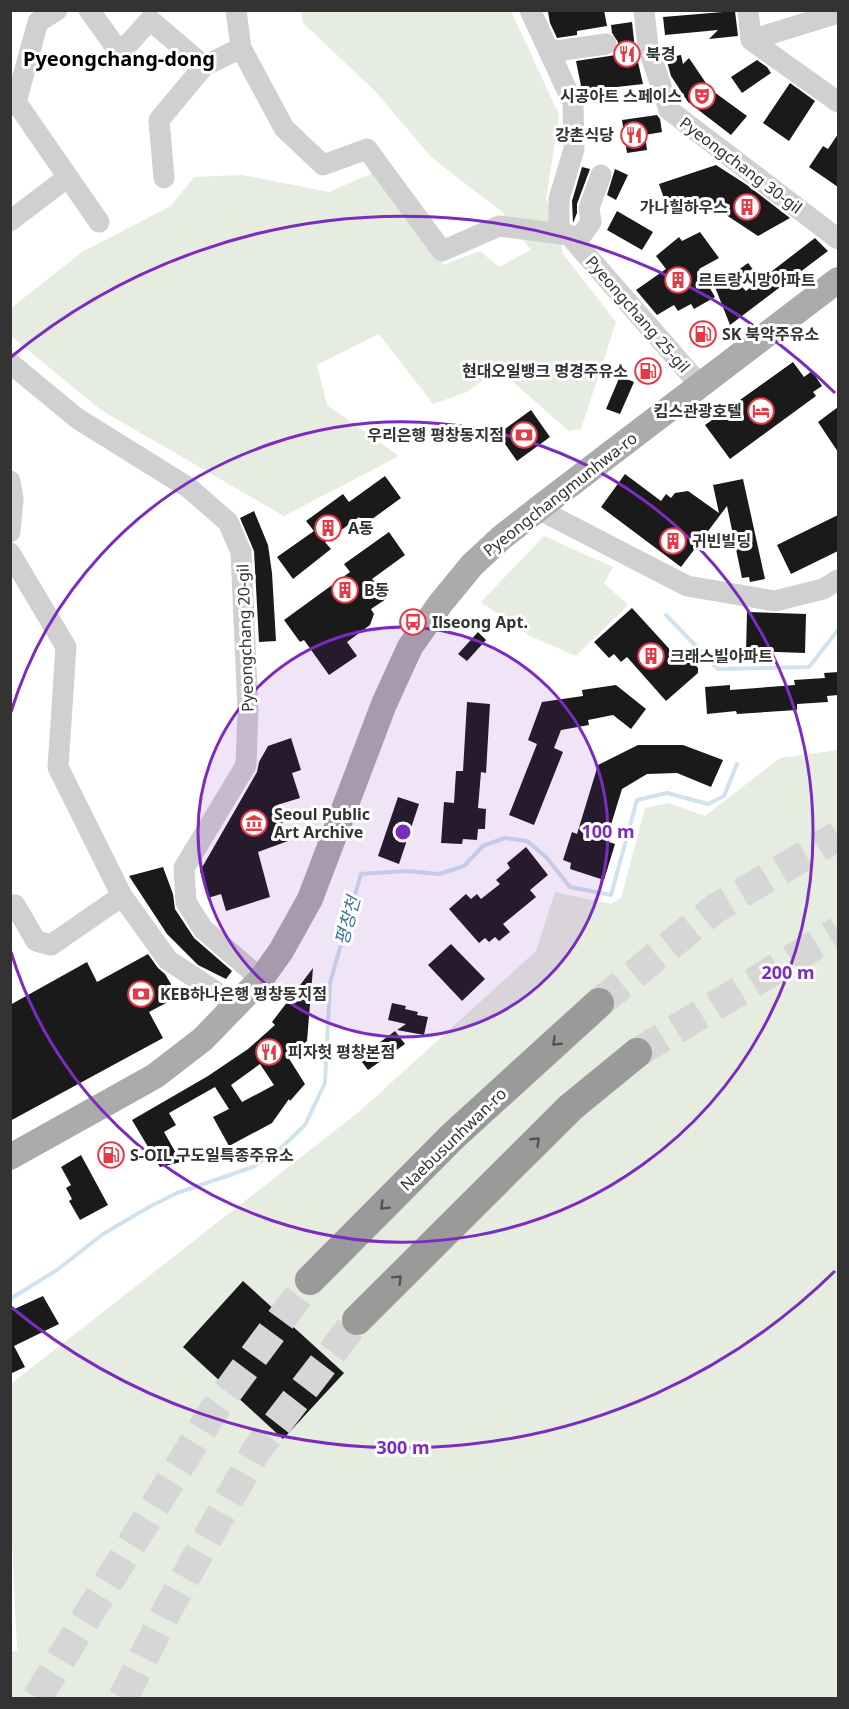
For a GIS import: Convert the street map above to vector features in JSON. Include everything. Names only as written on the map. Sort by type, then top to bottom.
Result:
[{"type":"highway","name":"Naebusunhwan-ro","points":[[310,1280],[453,1136],[599,1003]]},
{"type":"highway","points":[[357,1320],[563,1115],[637,1053]]},
{"type":"main road","name":"Pyeongchangmunhwa-ro","points":[[10,1157],[155,1076],[203,1039],[261,979],[281,951],[309,899],[384,704],[410,647],[440,604],[472,565],[538,508],[838,280]]},
{"type":"street","points":[[57,10],[38,22],[13,101],[99,222]]},
{"type":"street","points":[[89,10],[120,53],[151,15],[204,66]]},
{"type":"street","points":[[236,10],[241,48],[284,128],[323,165],[367,149],[442,251],[499,226],[568,237],[559,199],[574,149],[573,103],[530,10]]},
{"type":"street","name":"Pyeongchang 30-gil","points":[[644,10],[648,47],[669,110],[838,239]]},
{"type":"street","points":[[748,10],[752,40],[838,102]]},
{"type":"street","points":[[752,40],[838,13]]},
{"type":"street","points":[[549,52],[606,44]]},
{"type":"street","points":[[164,178],[159,120],[204,66],[241,48]]},
{"type":"street","name":"Pyeongchang 25-gil","points":[[601,175],[589,208],[591,222],[568,237],[700,385]]},
{"type":"street","points":[[10,221],[68,177]]},
{"type":"street","name":"Pyeongchang 20-gil","points":[[10,363],[78,419],[189,488],[228,522],[241,552],[248,711],[246,765],[184,868],[186,902],[203,929],[261,979]]},
{"type":"street","points":[[10,481],[13,499],[10,532]]},
{"type":"street","points":[[538,508],[687,586],[775,601],[823,589],[838,580]]},
{"type":"street","points":[[10,553],[66,646],[58,767],[122,896],[168,960],[236,1005]]},
{"type":"street","points":[[15,905],[36,941],[51,945],[122,896]]},
{"type":"shaded area","points":[[301,10],[511,11],[559,115],[546,199],[559,232],[563,254],[616,322],[581,429],[569,431],[498,369],[467,392],[433,404],[379,334],[317,365],[327,405],[399,456],[284,516],[101,410],[11,336],[11,308],[82,252],[171,206],[194,177],[242,175],[329,192],[382,169],[443,265],[480,251],[499,267],[531,250],[502,212],[431,157],[377,93],[303,23]]},
{"type":"shaded area","points":[[544,536],[613,567],[604,583],[628,605],[576,656],[530,636],[481,602]]},
{"type":"shaded area","points":[[838,750],[838,1698],[11,1698],[10,1652],[17,1651],[11,1517],[11,1384],[360,1111],[536,951],[555,892],[611,904],[621,898],[645,808],[668,803],[705,816],[780,758]]},
{"type":"building","points":[[604,10],[607,26],[577,31],[577,35],[557,38],[548,12]]},
{"type":"building","points":[[735,11],[738,36],[709,39],[718,30],[665,35],[663,17]]},
{"type":"building","points":[[632,22],[643,84],[582,91],[576,61],[616,55],[618,42],[612,33],[611,25]]},
{"type":"building","name":"시공아트 스페이스","points":[[681,55],[683,64],[689,58],[710,89],[747,116],[731,135],[688,102],[671,76],[666,58]]},
{"type":"building","points":[[757,60],[771,73],[742,93],[731,77]]},
{"type":"building","points":[[790,83],[815,101],[789,141],[763,123]]},
{"type":"building","name":"강촌식당","points":[[657,115],[662,132],[645,135],[647,150],[627,153],[622,120]]},
{"type":"building","points":[[838,134],[838,187],[809,167],[823,146],[828,149]]},
{"type":"building","name":"가나힐하우스","points":[[716,165],[790,218],[758,236],[705,201],[669,213],[659,184]]},
{"type":"building","points":[[582,167],[590,169],[577,204],[577,213],[573,223],[572,201]]},
{"type":"building","points":[[615,169],[628,175],[616,200],[607,195]]},
{"type":"building","points":[[617,211],[653,232],[642,250],[607,230]]},
{"type":"building","name":"르트랑시망아파트","points":[[700,232],[719,258],[699,269],[715,297],[694,309],[691,304],[678,311],[674,305],[657,315],[636,290],[666,269],[656,256],[679,237],[682,241]]},
{"type":"building","points":[[815,238],[828,251],[730,325],[715,287],[748,263],[755,272],[742,287],[746,291]]},
{"type":"building","name":"킴스관광호텔","points":[[793,362],[804,377],[812,371],[822,386],[813,392],[816,396],[730,459],[705,425]]},
{"type":"building","points":[[620,376],[634,382],[620,414],[606,409]]},
{"type":"building","points":[[838,407],[838,452],[818,422]]},
{"type":"building","name":"우리은행 평창동지점","points":[[531,410],[550,437],[517,461],[498,434]]},
{"type":"building","name":"귀빈빌딩","points":[[625,474],[661,501],[666,494],[671,498],[675,493],[688,491],[719,513],[713,485],[743,479],[765,579],[750,582],[749,577],[742,578],[727,506],[681,567],[601,507]]},
{"type":"building","name":"A동","points":[[385,476],[401,498],[364,525],[359,517],[325,542],[331,549],[293,579],[277,557],[314,531],[306,521],[343,494],[349,502]]},
{"type":"building","points":[[254,511],[268,545],[276,641],[259,642],[254,551],[240,518]]},
{"type":"building","points":[[838,515],[838,551],[791,574],[777,545]]},
{"type":"building","points":[[389,532],[405,555],[372,579],[389,597],[371,609],[374,614],[370,625],[347,642],[357,656],[329,675],[304,640],[300,642],[284,620],[350,572],[344,564]]},
{"type":"building","name":"크래스빌아파트","points":[[632,608],[674,654],[680,649],[698,668],[698,673],[666,701],[627,657],[621,662],[614,654],[609,658],[594,642]]},
{"type":"building","points":[[747,612],[806,614],[805,653],[746,651]]},
{"type":"building","points":[[478,632],[486,640],[467,661],[458,654]]},
{"type":"building","points":[[838,672],[838,695],[827,696],[828,702],[797,704],[797,710],[707,714],[705,687],[730,685],[730,690],[795,685],[794,680],[825,678],[824,673]]},
{"type":"building","points":[[616,685],[646,709],[631,729],[613,715],[588,720],[589,725],[561,730],[554,748],[563,752],[534,825],[509,815],[537,744],[528,740],[542,702],[583,696],[582,690]]},
{"type":"building","points":[[467,702],[490,704],[486,773],[481,772],[478,808],[486,809],[485,829],[478,829],[477,840],[463,839],[462,844],[441,843],[444,802],[454,803],[456,771],[463,771]]},
{"type":"building","name":"Seoul Public Art Archive","points":[[291,738],[301,770],[292,773],[300,798],[277,805],[288,841],[258,852],[270,897],[226,911],[221,894],[208,898],[200,871],[257,772],[259,762],[268,746]]},
{"type":"building","points":[[638,745],[683,745],[723,760],[711,787],[677,773],[647,774],[622,789],[606,841],[615,844],[604,880],[570,869],[571,863],[563,860],[572,832],[577,834],[598,765]]},
{"type":"building","points":[[398,797],[419,804],[399,864],[378,856]]},
{"type":"building","points":[[526,847],[548,875],[530,890],[536,897],[503,924],[510,932],[499,941],[495,937],[489,942],[485,938],[479,943],[449,909],[466,894],[471,899],[477,894],[481,899],[500,884],[496,880],[510,868],[507,863]]},
{"type":"building","points":[[163,867],[173,894],[175,909],[194,938],[232,971],[226,979],[198,965],[167,934],[129,876]]},
{"type":"building","points":[[451,944],[485,979],[462,1001],[428,965]]},
{"type":"building","points":[[148,954],[171,984],[166,1003],[149,1012],[163,1038],[10,1121],[10,1005],[87,962],[97,982]]},
{"type":"building","points":[[313,968],[307,1041],[288,1057],[305,1084],[290,1101],[289,1099],[272,1123],[229,1146],[213,1117],[229,1109],[215,1087],[169,1113],[176,1125],[164,1132],[181,1162],[160,1167],[132,1120],[208,1076],[248,1049],[275,1025],[272,1022]],"holes":[[[260,1064],[274,1085],[242,1102],[231,1085]]]},
{"type":"building","points":[[392,1003],[406,1006],[405,1009],[418,1012],[417,1015],[428,1017],[424,1035],[397,1030],[406,1024],[388,1020]]},
{"type":"building","points":[[395,1031],[405,1044],[368,1070],[359,1058]]},
{"type":"building","points":[[81,1155],[108,1205],[80,1220],[69,1201],[72,1199],[66,1188],[71,1185],[61,1167]]},
{"type":"building","points":[[243,1281],[344,1373],[283,1439],[183,1347]]},
{"type":"building","points":[[43,1296],[59,1324],[14,1346],[25,1367],[10,1374],[10,1311]]},
{"type":"waterway","name":"평창천","points":[[666,615],[718,669],[809,667],[838,630]]},
{"type":"waterway","name":"평창천","points":[[10,1299],[57,1270],[103,1234],[151,1206],[177,1193],[253,1167],[281,1148],[305,1125],[325,1083],[330,983],[361,874],[407,871],[439,874],[464,866],[483,846],[505,838],[527,841],[546,857],[570,887],[611,895],[637,800],[667,793],[708,804],[724,796],[737,764]]},
{"type":"tunnel","points":[[599,1003],[716,908],[838,836]]},
{"type":"tunnel","points":[[637,1053],[838,931]]},
{"type":"tunnel","points":[[37,1698],[212,1413],[310,1280]]},
{"type":"tunnel","points":[[123,1698],[170,1605],[256,1451],[357,1320]]},
{"type":"place","name":"북경","points":[[627,54]]},
{"type":"place","name":"시공아트 스페이스","points":[[702,96]]},
{"type":"place","name":"강촌식당","points":[[634,135]]},
{"type":"place","name":"가나힐하우스","points":[[747,207]]},
{"type":"place","name":"르트랑시망아파트","points":[[678,280]]},
{"type":"place","name":"SK 북악주유소","points":[[703,334]]},
{"type":"place","name":"현대오일뱅크 명경주유소","points":[[648,371]]},
{"type":"place","name":"킴스관광호텔","points":[[761,411]]},
{"type":"place","name":"우리은행 평창동지점","points":[[524,435]]},
{"type":"place","name":"A동","points":[[328,528]]},
{"type":"place","name":"귀빈빌딩","points":[[673,541]]},
{"type":"place","name":"B동","points":[[345,590]]},
{"type":"place","name":"Ilseong Apt.","points":[[413,622]]},
{"type":"place","name":"크래스빌아파트","points":[[651,656]]},
{"type":"place","name":"Seoul Public Art Archive","points":[[254,823]]},
{"type":"place","name":"KEB하나은행 평창동지점","points":[[141,994]]},
{"type":"place","name":"피자헛 평창본점","points":[[269,1052]]},
{"type":"place","name":"S-OIL 구도일특종주유소","points":[[111,1155]]},
{"type":"district","name":"Pyeongchang-dong","points":[[119,59]]}]
